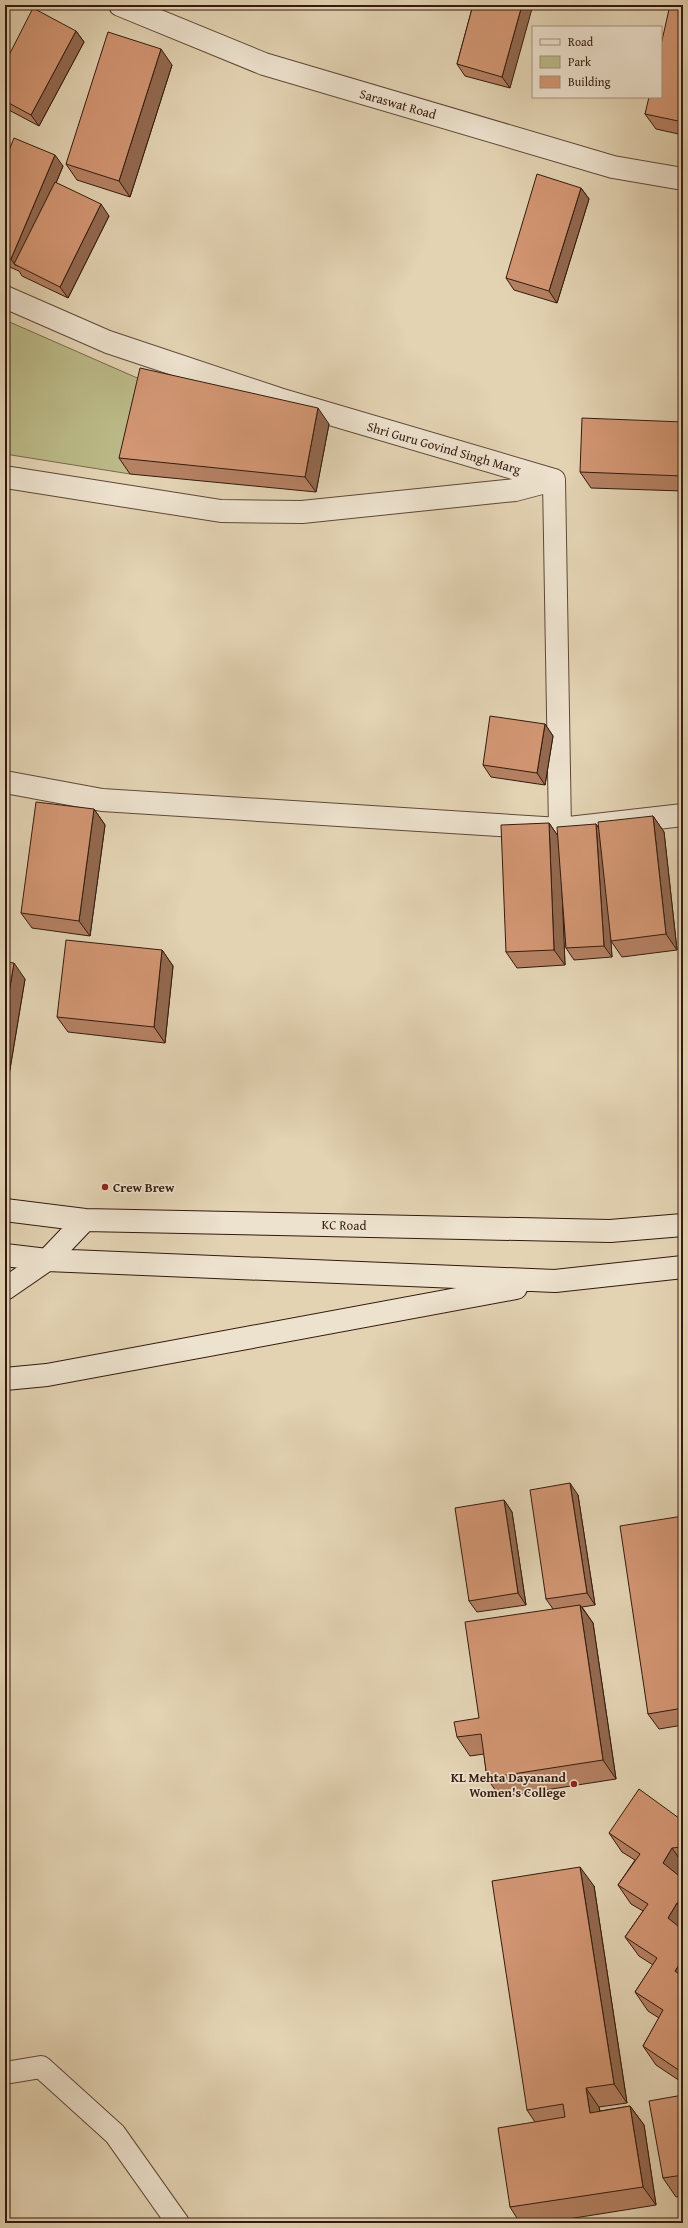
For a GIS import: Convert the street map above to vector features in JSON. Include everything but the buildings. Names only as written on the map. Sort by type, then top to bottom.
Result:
[{"type":"street","name":"Saraswat Road","points":[[120,5],[264,64],[613,167],[683,179]]},
{"type":"street","name":"Shri Guru Govind Singh Marg","points":[[5,298],[108,342],[279,399],[554,480]]},
{"type":"street","points":[[5,477],[221,511],[302,512],[515,490],[554,480],[560,829]]},
{"type":"street","points":[[5,782],[102,800],[560,829],[683,815]]},
{"type":"street","name":"KC Road","points":[[5,1210],[85,1220],[610,1231],[683,1225]]},
{"type":"street","points":[[5,1289],[47,1260],[85,1220]]},
{"type":"street","points":[[5,1255],[47,1260],[555,1281]]},
{"type":"street","points":[[5,1379],[47,1375],[555,1281],[683,1267]]},
{"type":"street","points":[[5,2073],[41,2067],[115,2134],[178,2223]]},
{"type":"green space","points":[[5,320],[151,384],[130,474],[5,454]]},
{"type":"place","name":"Crew Brew","points":[[105,1187]]},
{"type":"place","name":"KL Mehta Dayanand Women's College","points":[[574,1784]]}]
